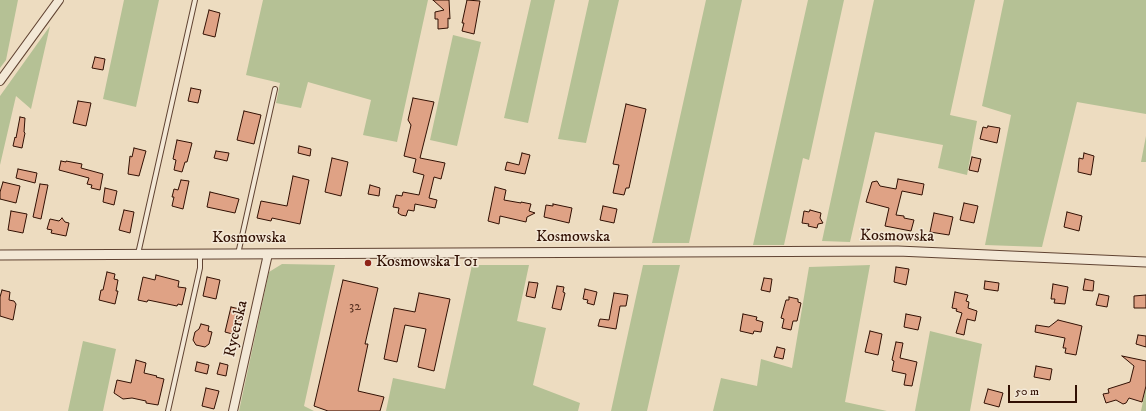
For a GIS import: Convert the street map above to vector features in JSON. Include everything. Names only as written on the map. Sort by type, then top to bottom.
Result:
[{"type":"street","points":[[0,81],[59,0]]},
{"type":"street","name":"Kosmowska","points":[[0,255],[898,251],[1146,262]]},
{"type":"street","name":"Rycerska","points":[[233,411],[268,254]]},
{"type":"lane","points":[[138,254],[194,0]]},
{"type":"lane","points":[[238,254],[275,88]]},
{"type":"lane","points":[[168,411],[200,268],[200,254]]},
{"type":"green space","points":[[0,0],[18,0],[6,60],[0,68]]},
{"type":"green space","points":[[124,0],[159,0],[136,107],[103,99]]},
{"type":"green space","points":[[263,0],[428,0],[397,142],[363,135],[371,100],[308,82],[301,108],[276,103],[280,83],[246,75]]},
{"type":"green space","points":[[531,0],[555,0],[528,123],[504,118]]},
{"type":"green space","points":[[589,0],[619,0],[586,143],[558,139]]},
{"type":"green space","points":[[706,0],[742,0],[689,243],[652,243]]},
{"type":"green space","points":[[808,0],[844,0],[809,160],[803,158],[784,245],[753,245]]},
{"type":"green space","points":[[874,0],[975,0],[950,115],[977,121],[967,175],[938,168],[943,145],[875,132],[850,242],[822,241]]},
{"type":"green space","points":[[1004,0],[1146,0],[1146,114],[1077,102],[1042,247],[985,245],[1011,115],[982,106]]},
{"type":"green space","points":[[50,26],[31,109],[16,96],[0,165],[0,96]]},
{"type":"green space","points":[[453,35],[481,42],[457,146],[430,140]]},
{"type":"green space","points":[[1146,136],[1146,162],[1141,162]]},
{"type":"green space","points":[[282,264],[335,265],[304,406],[314,411],[239,411],[269,272]]},
{"type":"green space","points":[[472,265],[529,265],[517,321],[546,328],[533,385],[580,403],[578,411],[386,411],[393,378],[445,389]]},
{"type":"green space","points":[[643,265],[680,265],[647,411],[611,411]]},
{"type":"green space","points":[[870,265],[845,402],[887,411],[713,411],[721,378],[757,386],[761,359],[792,368],[809,267]]},
{"type":"green space","points":[[930,331],[982,344],[970,411],[915,411]]},
{"type":"green space","points":[[83,341],[116,349],[103,411],[68,411]]},
{"type":"green space","points":[[1146,387],[1146,411],[1141,411]]},
{"type":"building","points":[[433,0],[449,0],[450,19],[448,18],[448,28],[438,29],[438,19],[435,19],[435,12],[444,10]]},
{"type":"building","points":[[467,0],[480,1],[474,34],[462,31],[464,23],[462,23]]},
{"type":"building","points":[[209,10],[220,13],[215,37],[203,34]]},
{"type":"building","points":[[95,57],[105,59],[103,70],[92,68]]},
{"type":"building","points":[[191,88],[201,90],[198,103],[188,101]]},
{"type":"building","points":[[413,98],[434,102],[420,158],[445,163],[441,179],[434,177],[429,198],[437,200],[435,208],[415,204],[414,211],[408,210],[406,216],[398,213],[399,208],[393,207],[396,195],[402,196],[403,192],[419,195],[424,175],[413,172],[416,159],[404,156],[411,125],[408,120]]},
{"type":"building","points":[[78,101],[91,103],[86,126],[73,123]]},
{"type":"building","points":[[626,104],[646,109],[629,188],[626,188],[624,195],[613,193],[619,165],[613,164]]},
{"type":"building","points":[[244,111],[261,115],[254,144],[237,140]]},
{"type":"building","points":[[20,117],[25,118],[25,133],[22,148],[13,146]]},
{"type":"building","points":[[988,126],[1000,128],[997,143],[980,139],[983,127],[987,128]]},
{"type":"building","points":[[177,140],[192,143],[187,162],[185,162],[182,172],[174,170],[176,160],[173,159]]},
{"type":"building","points":[[299,146],[311,149],[310,156],[298,153]]},
{"type":"building","points":[[134,148],[146,151],[139,176],[128,174],[130,156],[132,157]]},
{"type":"building","points":[[216,151],[229,153],[227,161],[214,158]]},
{"type":"building","points":[[522,153],[530,155],[525,174],[505,170],[507,162],[519,165]]},
{"type":"building","points":[[1084,153],[1094,156],[1091,175],[1078,172],[1079,158],[1083,159]]},
{"type":"building","points":[[972,157],[981,159],[978,172],[969,170]]},
{"type":"building","points":[[332,158],[348,162],[341,196],[325,192]]},
{"type":"building","points":[[61,161],[82,164],[81,168],[103,174],[100,190],[91,188],[92,185],[87,184],[89,178],[59,170]]},
{"type":"building","points":[[18,169],[37,173],[35,183],[16,178]]},
{"type":"building","points":[[293,176],[309,180],[300,224],[272,218],[271,221],[257,218],[261,201],[287,206]]},
{"type":"building","points":[[898,179],[924,184],[922,195],[902,191],[896,215],[914,220],[911,231],[885,226],[889,208],[866,202],[872,182],[877,181],[880,186],[896,189]]},
{"type":"building","points":[[181,180],[189,181],[183,209],[172,206],[174,189],[178,190]]},
{"type":"building","points":[[3,182],[20,186],[16,203],[0,199],[0,192]]},
{"type":"building","points":[[40,184],[48,185],[41,219],[33,217]]},
{"type":"building","points":[[370,185],[380,188],[379,196],[368,194]]},
{"type":"building","points":[[495,187],[506,190],[504,200],[531,204],[529,211],[535,213],[527,217],[526,222],[500,216],[499,224],[488,221]]},
{"type":"building","points":[[105,188],[117,191],[114,205],[103,202]]},
{"type":"building","points":[[210,192],[239,199],[235,213],[207,207]]},
{"type":"building","points":[[964,203],[978,206],[974,223],[960,220]]},
{"type":"building","points":[[553,204],[572,208],[569,223],[544,217],[546,205],[553,206]]},
{"type":"building","points":[[603,206],[617,209],[614,223],[600,220]]},
{"type":"building","points":[[124,210],[134,212],[130,233],[119,230]]},
{"type":"building","points":[[810,210],[821,213],[820,218],[823,223],[818,224],[817,228],[808,226],[809,224],[802,223],[804,211],[809,212]]},
{"type":"building","points":[[11,211],[27,214],[23,233],[8,230]]},
{"type":"building","points":[[1067,212],[1082,216],[1079,231],[1064,227]]},
{"type":"building","points":[[934,213],[953,217],[949,235],[930,232]]},
{"type":"building","points":[[62,218],[65,222],[69,223],[66,236],[51,233],[52,230],[47,229],[50,219],[59,221]]},
{"type":"building","points":[[896,267],[909,269],[906,285],[894,282]]},
{"type":"building","points":[[107,272],[115,274],[114,279],[118,280],[116,291],[118,291],[115,304],[99,300]]},
{"type":"building","points":[[156,275],[179,281],[178,287],[186,288],[182,305],[178,304],[177,306],[148,300],[147,302],[138,300],[143,277],[155,280]]},
{"type":"building","points":[[207,277],[220,280],[216,299],[203,296]]},
{"type":"building","points":[[764,278],[772,279],[770,292],[761,290]]},
{"type":"building","points":[[1085,279],[1094,281],[1093,291],[1083,290]]},
{"type":"building","points":[[343,280],[378,288],[365,344],[368,344],[358,391],[384,397],[380,411],[328,411],[314,406]]},
{"type":"building","points":[[985,281],[999,283],[998,291],[984,289]]},
{"type":"building","points":[[529,282],[538,283],[535,298],[526,296]]},
{"type":"building","points":[[1053,284],[1068,287],[1065,304],[1054,303],[1055,299],[1051,299]]},
{"type":"building","points":[[557,286],[564,287],[563,292],[565,293],[561,310],[552,308]]},
{"type":"building","points":[[585,289],[597,292],[594,305],[587,303],[588,300],[583,299]]},
{"type":"building","points":[[2,290],[10,292],[9,300],[14,301],[16,304],[13,320],[0,316],[0,297]]},
{"type":"building","points":[[955,292],[968,295],[966,301],[969,302],[968,308],[977,311],[975,321],[967,319],[964,335],[956,333],[962,313],[956,311],[957,309],[952,308]]},
{"type":"building","points":[[419,293],[450,299],[434,371],[418,367],[426,329],[405,325],[397,362],[384,359],[394,308],[415,312]]},
{"type":"building","points":[[614,293],[628,295],[626,306],[620,306],[616,329],[598,326],[600,319],[609,320]]},
{"type":"building","points":[[1099,294],[1109,296],[1107,307],[1096,305]]},
{"type":"building","points":[[1146,295],[1146,308],[1134,308],[1134,296]]},
{"type":"building","points":[[789,297],[798,299],[798,302],[801,303],[797,321],[793,321],[791,330],[782,328],[784,319],[781,318],[786,300],[789,300]]},
{"type":"building","points":[[231,307],[244,310],[236,335],[225,332]]},
{"type":"building","points":[[743,314],[757,317],[756,320],[763,322],[761,332],[754,331],[753,334],[740,331]]},
{"type":"building","points":[[906,314],[921,317],[918,330],[904,327]]},
{"type":"building","points":[[1058,320],[1082,326],[1076,355],[1065,353],[1066,348],[1063,348],[1065,338],[1035,332],[1036,325],[1049,327]]},
{"type":"building","points":[[201,324],[209,326],[208,331],[212,332],[209,344],[205,347],[196,345],[193,340],[195,332],[199,329]]},
{"type":"building","points":[[870,331],[882,334],[878,355],[865,352]]},
{"type":"building","points":[[1138,335],[1146,336],[1146,347],[1136,344]]},
{"type":"building","points":[[896,342],[903,343],[900,358],[917,362],[912,386],[904,385],[906,374],[892,371],[894,361],[892,360]]},
{"type":"building","points":[[777,347],[785,349],[783,359],[774,357]]},
{"type":"building","points":[[1122,356],[1146,361],[1146,386],[1142,402],[1129,398],[1126,403],[1123,404],[1116,400],[1106,403],[1103,394],[1109,393],[1108,389],[1130,382],[1134,366]]},
{"type":"building","points":[[136,360],[146,363],[144,373],[164,379],[158,405],[132,398],[123,399],[114,393],[117,380],[131,383]]},
{"type":"building","points":[[197,362],[209,365],[207,374],[195,371]]},
{"type":"building","points":[[220,363],[228,365],[226,376],[217,374]]},
{"type":"building","points":[[1036,366],[1052,369],[1050,380],[1034,377]]},
{"type":"building","points":[[206,388],[219,391],[214,409],[202,406]]},
{"type":"building","points":[[988,389],[1003,393],[999,407],[984,403]]},
{"type":"place","name":"Kosmowska I 01","points":[[368,263]]}]
